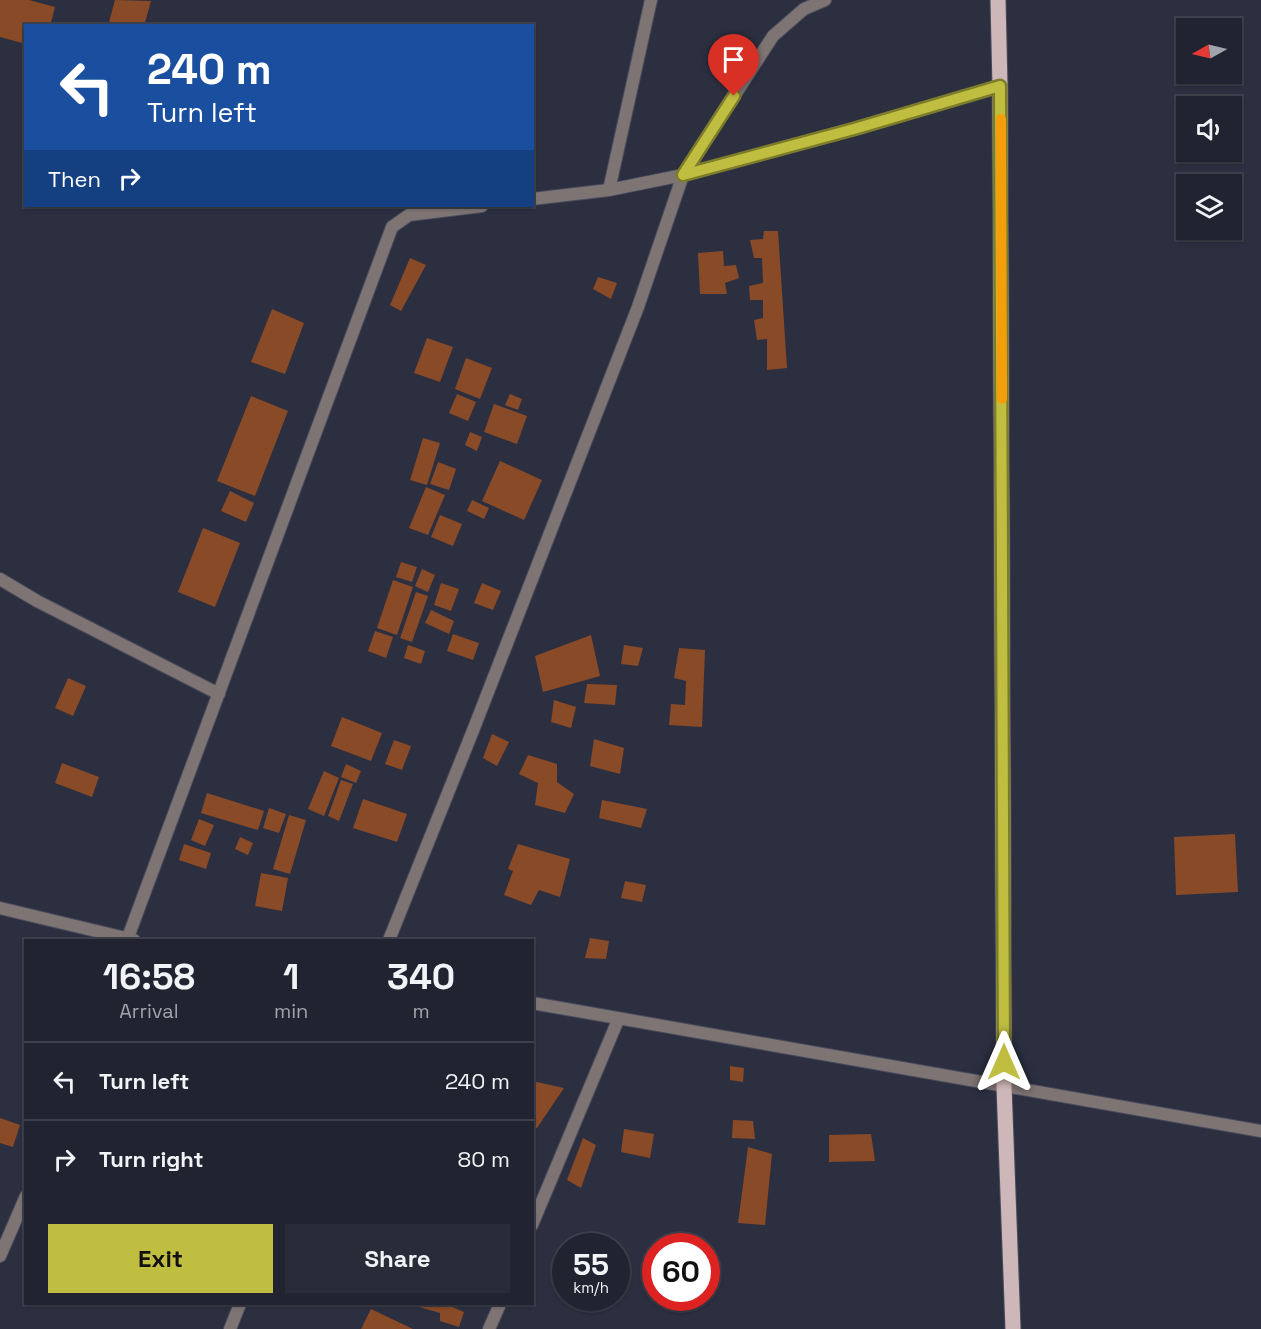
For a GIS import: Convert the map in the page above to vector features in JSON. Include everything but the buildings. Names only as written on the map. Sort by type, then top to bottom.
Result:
[{"type":"main road","points":[[998,0],[1004,1086],[1013,1329]]},
{"type":"street","points":[[609,190],[651,0]]},
{"type":"street","points":[[389,939],[479,717],[638,307],[683,175],[773,36],[804,9],[825,0]]},
{"type":"street","points":[[534,199],[609,190],[683,175],[854,129],[1000,86]]},
{"type":"street","points":[[130,939],[392,227],[409,215],[474,207]]},
{"type":"street","points":[[0,579],[37,601],[219,694]]},
{"type":"street","points":[[0,908],[126,939]]},
{"type":"street","points":[[534,1004],[1261,1131]]},
{"type":"street","points":[[534,1220],[618,1020]]},
{"type":"street","points":[[0,1256],[24,1201]]},
{"type":"street","points":[[230,1329],[240,1305]]},
{"type":"street","points":[[489,1329],[500,1305]]},
{"type":"slow traffic","points":[[1001,119],[1002,399]]},
{"type":"route","points":[[734,96],[683,175],[854,129],[1000,86],[1004,1062]]}]
